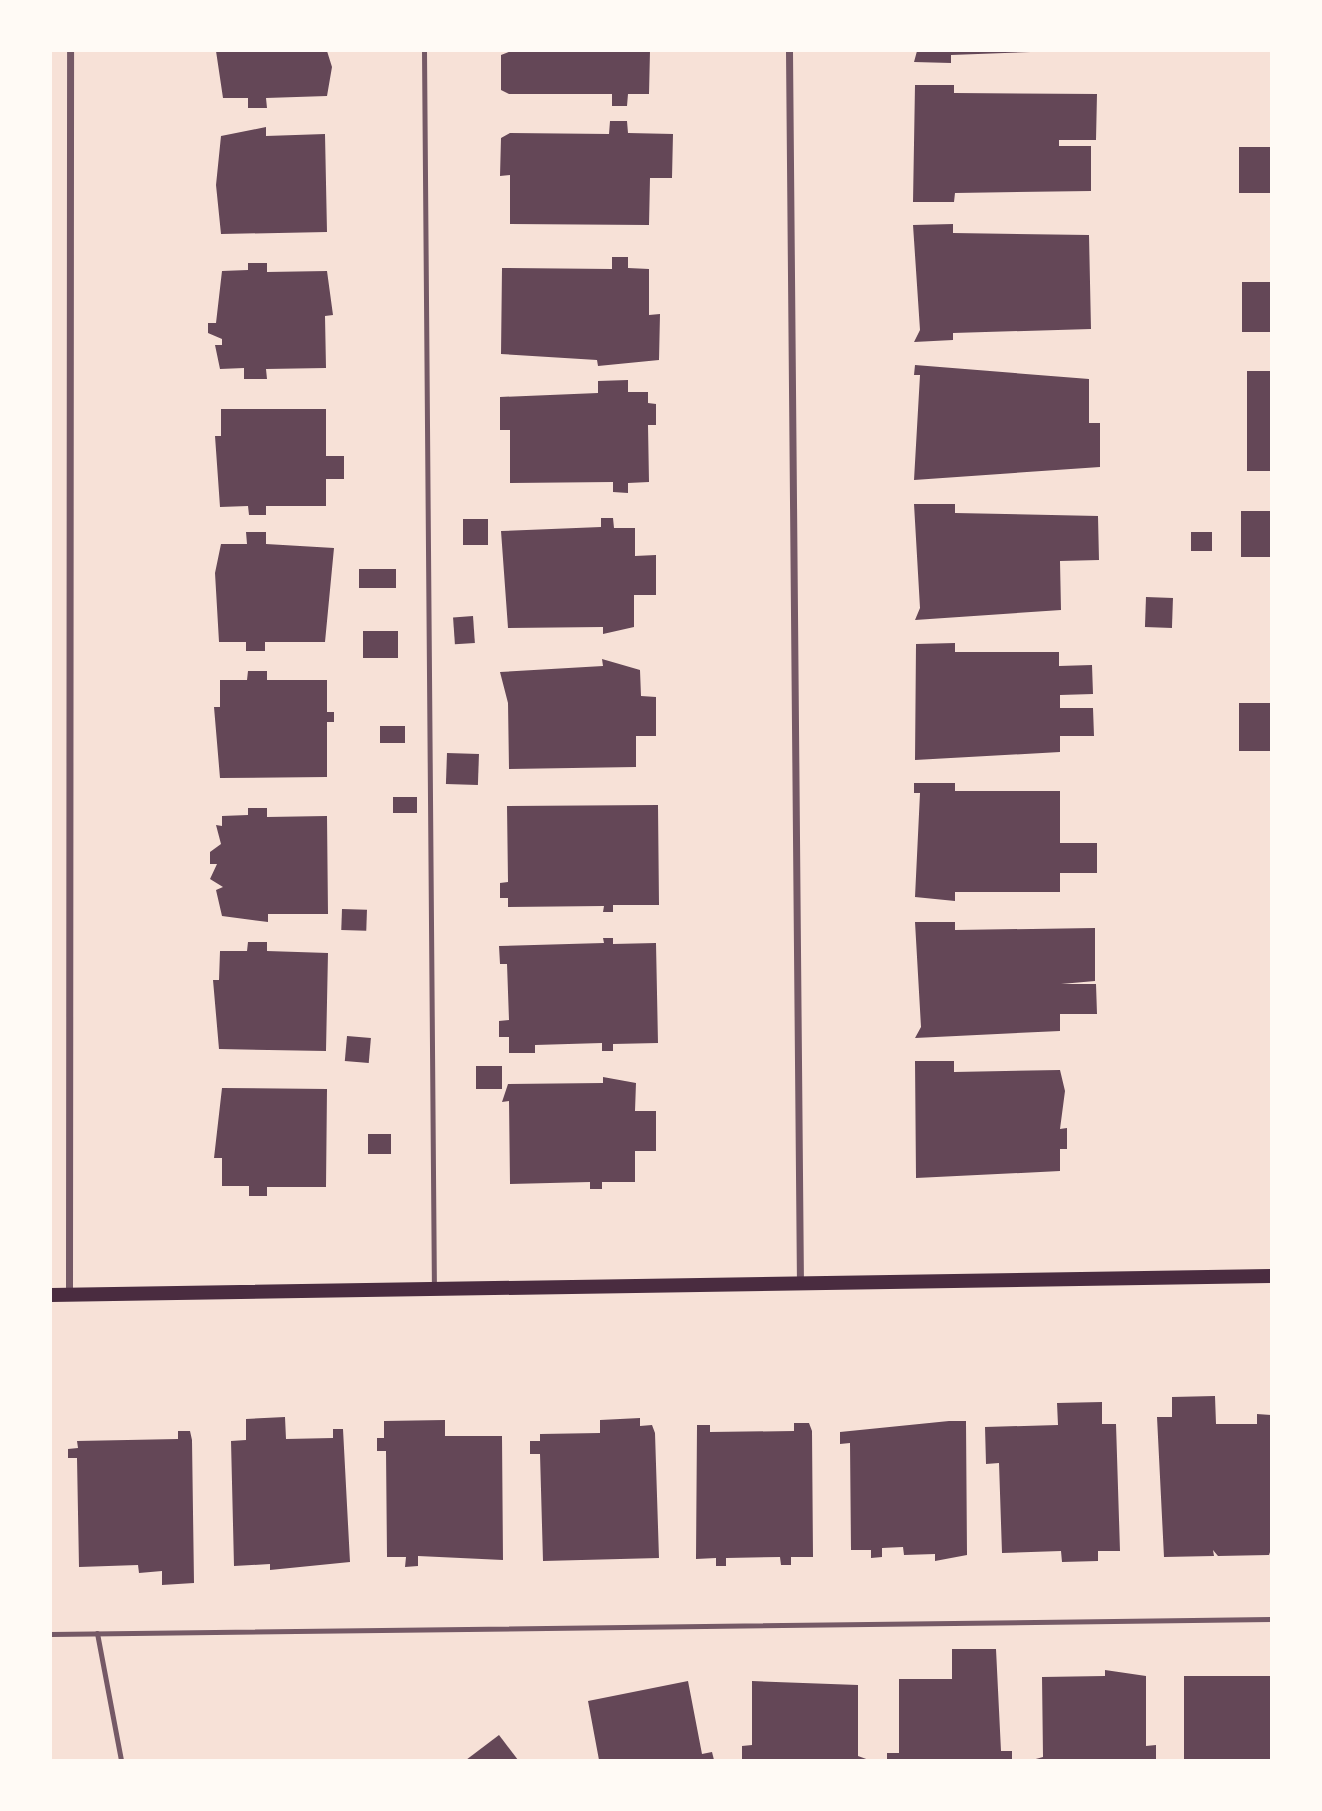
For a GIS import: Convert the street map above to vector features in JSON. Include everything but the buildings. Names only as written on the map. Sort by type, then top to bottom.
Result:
[{"type":"main road","points":[[51,1295],[1271,1276]]},
{"type":"street","points":[[69,1295],[71,51]]},
{"type":"street","points":[[789,51],[800,1282]]},
{"type":"lane","points":[[424,51],[434,1288]]},
{"type":"lane","points":[[51,1634],[1271,1619]]},
{"type":"lane","points":[[97,1633],[121,1760]]}]
